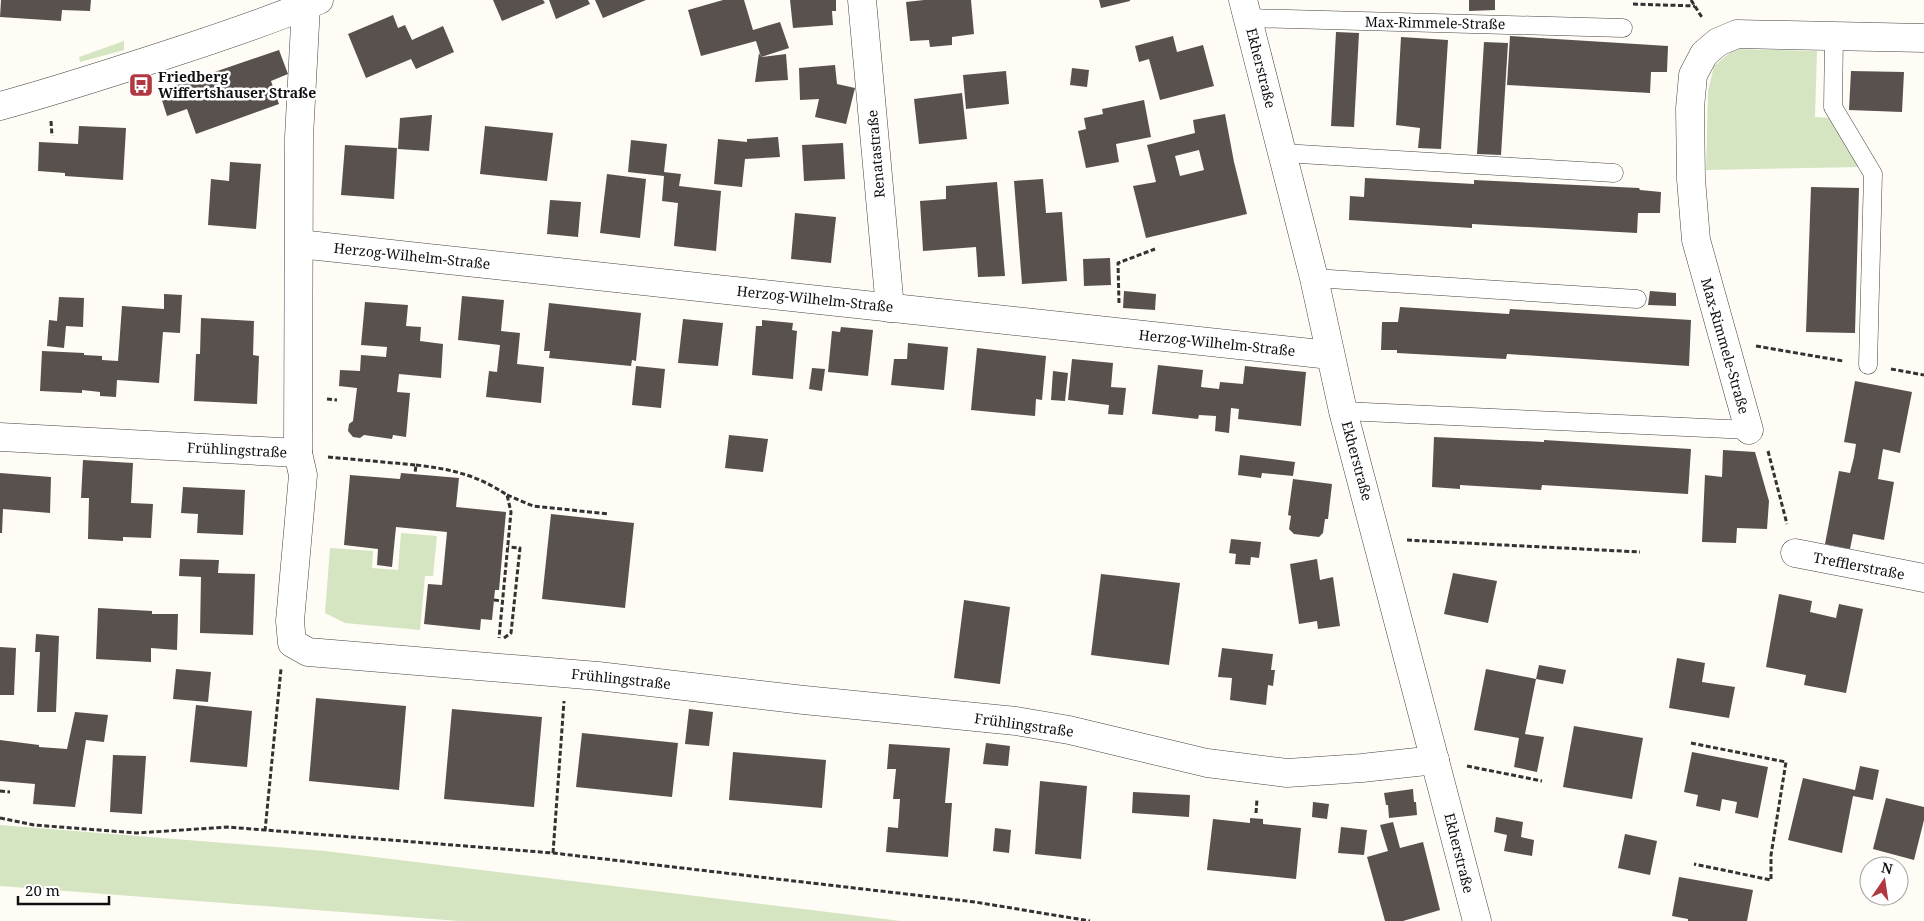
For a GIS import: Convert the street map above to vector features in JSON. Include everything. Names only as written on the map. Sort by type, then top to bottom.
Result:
[{"type":"street","name":"Renatastraße","points":[[862,0],[890,308]]},
{"type":"street","points":[[0,106],[114,72],[296,6],[300,137],[298,453]]},
{"type":"street","name":"Ekherstraße","points":[[1246,9],[1314,278],[1343,411],[1477,921]]},
{"type":"street","name":"Max-Rimmele-Straße","points":[[1749,430],[1696,240],[1691,179],[1690,108],[1694,75],[1704,54],[1718,42],[1737,34],[1924,38]]},
{"type":"street","name":"Herzog-Wilhelm-Straße","points":[[300,244],[1330,355]]},
{"type":"street","name":"Frühlingstraße","points":[[0,438],[298,453],[303,475],[290,621],[292,644],[308,652],[566,673],[804,700],[1016,721],[1069,730],[1206,763],[1287,773],[1362,768],[1435,760]]},
{"type":"street","name":"Trefflerstraße","points":[[1795,553],[1924,578]]},
{"type":"lane","name":"Max-Rimmele-Straße","points":[[1246,9],[1623,28]]},
{"type":"lane","points":[[1834,36],[1833,107],[1873,174],[1868,365]]},
{"type":"lane","points":[[1283,153],[1614,173]]},
{"type":"lane","points":[[1314,278],[1637,299]]},
{"type":"lane","name":"Max-Rimmele-Straße","points":[[1343,411],[1749,430]]},
{"type":"path","points":[[1626,4],[1695,6]]},
{"type":"path","points":[[1119,332],[1118,263],[1155,249]]},
{"type":"path","points":[[1723,341],[1924,375]]},
{"type":"path","points":[[1749,430],[1767,448],[1795,553]]},
{"type":"path","points":[[298,453],[446,469],[488,482],[507,495],[533,506],[609,514]]},
{"type":"path","points":[[415,474],[416,465]]},
{"type":"path","points":[[500,624],[511,512],[507,495]]},
{"type":"path","points":[[1377,538],[1640,552]]},
{"type":"path","points":[[499,642],[511,633],[520,548],[508,546]]},
{"type":"path","points":[[494,600],[502,601]]},
{"type":"path","points":[[265,831],[282,665],[292,644]]},
{"type":"path","points":[[553,853],[566,673]]},
{"type":"path","points":[[1691,743],[1786,762],[1771,856],[1771,880],[1694,864]]},
{"type":"path","points":[[1435,760],[1542,781]]},
{"type":"path","points":[[0,791],[10,792]]},
{"type":"path","points":[[0,818],[34,825],[137,833],[227,827],[553,853],[975,902],[1090,921]]},
{"type":"green space","points":[[124,41],[124,50],[80,62],[79,57]]},
{"type":"green space","points":[[1734,49],[1817,51],[1815,117],[1833,118],[1863,167],[1706,170],[1708,91],[1714,66]]},
{"type":"green space","points":[[401,533],[437,536],[433,576],[425,576],[420,630],[345,623],[325,613],[330,548],[373,551],[372,568],[398,570]]},
{"type":"green space","points":[[0,825],[325,851],[901,921],[459,921],[0,886]]},
{"type":"building","points":[[1,0],[91,0],[90,11],[62,10],[61,21],[0,17]]},
{"type":"building","points":[[493,0],[543,0],[545,3],[502,21]]},
{"type":"building","points":[[549,0],[588,0],[590,4],[556,19]]},
{"type":"building","points":[[595,0],[646,0],[603,18]]},
{"type":"building","points":[[723,0],[744,0],[753,30],[780,22],[789,48],[761,57],[756,41],[701,56],[688,10]]},
{"type":"building","points":[[790,0],[836,0],[836,11],[832,11],[833,25],[793,28]]},
{"type":"building","points":[[971,0],[974,34],[952,37],[952,45],[930,47],[929,40],[910,41],[906,2]]},
{"type":"building","points":[[1099,0],[1130,0],[1130,1],[1101,8]]},
{"type":"building","points":[[1469,0],[1495,0],[1495,10],[1469,11]]},
{"type":"building","points":[[393,15],[398,28],[405,25],[412,40],[443,26],[454,52],[416,69],[411,59],[366,78],[348,34]]},
{"type":"building","points":[[1336,32],[1359,33],[1354,127],[1331,126]]},
{"type":"building","points":[[1173,36],[1177,52],[1203,45],[1214,86],[1160,100],[1149,59],[1139,62],[1135,46]]},
{"type":"building","points":[[1510,36],[1668,46],[1667,72],[1651,72],[1650,93],[1507,85]]},
{"type":"building","points":[[1401,37],[1448,40],[1441,149],[1418,148],[1420,128],[1396,125]]},
{"type":"building","points":[[1484,42],[1508,43],[1501,155],[1477,154]]},
{"type":"building","points":[[279,50],[288,74],[271,81],[279,104],[196,134],[187,109],[167,116],[159,91]]},
{"type":"building","points":[[759,53],[761,57],[786,54],[788,80],[755,82]]},
{"type":"building","points":[[835,65],[837,84],[855,88],[846,124],[815,117],[819,99],[800,100],[799,68]]},
{"type":"building","points":[[1072,68],[1089,70],[1087,87],[1070,85]]},
{"type":"building","points":[[1006,71],[1009,104],[966,109],[963,75]]},
{"type":"building","points":[[1851,71],[1904,72],[1902,112],[1849,110]]},
{"type":"building","points":[[962,93],[967,139],[919,144],[914,99]]},
{"type":"building","points":[[1144,100],[1151,137],[1116,144],[1119,162],[1086,168],[1078,131],[1086,129],[1084,118],[1103,114],[1102,109]]},
{"type":"building","points":[[1225,114],[1234,162],[1247,214],[1146,238],[1133,186],[1156,182],[1147,145],[1195,133],[1193,120]],"holes":[[[1199,150],[1204,170],[1180,176],[1175,156]]]},
{"type":"building","points":[[432,115],[429,151],[398,149],[400,118]]},
{"type":"building","points":[[79,126],[126,128],[123,180],[65,176],[65,173],[38,171],[39,142],[78,144]]},
{"type":"building","points":[[485,126],[553,133],[547,181],[480,174]]},
{"type":"building","points":[[778,137],[780,157],[745,159],[742,187],[714,184],[718,139],[747,142],[747,139]]},
{"type":"building","points":[[631,140],[667,144],[664,172],[681,174],[679,186],[721,191],[716,251],[674,246],[678,203],[662,201],[664,176],[628,172]]},
{"type":"building","points":[[843,143],[845,179],[804,181],[802,145]]},
{"type":"building","points":[[345,145],[397,148],[394,199],[341,195]]},
{"type":"building","points":[[230,162],[261,164],[256,229],[208,225],[211,179],[229,181]]},
{"type":"building","points":[[607,174],[646,179],[640,238],[600,233]]},
{"type":"building","points":[[1365,178],[1474,184],[1474,180],[1639,188],[1640,190],[1661,192],[1660,213],[1638,213],[1637,233],[1472,224],[1472,228],[1349,220],[1350,196],[1364,197]]},
{"type":"building","points":[[1043,179],[1046,213],[1062,212],[1067,281],[1022,284],[1014,181]]},
{"type":"building","points":[[997,182],[1005,276],[978,277],[976,247],[923,251],[920,201],[946,199],[946,186]]},
{"type":"building","points":[[1811,187],[1859,188],[1855,333],[1806,332]]},
{"type":"building","points":[[550,200],[581,202],[578,237],[547,234]]},
{"type":"building","points":[[795,213],[836,217],[831,263],[791,259]]},
{"type":"building","points":[[1110,258],[1111,285],[1084,286],[1083,259]]},
{"type":"building","points":[[1124,291],[1156,294],[1155,310],[1123,308]]},
{"type":"building","points":[[1650,291],[1676,293],[1676,306],[1648,305]]},
{"type":"building","points":[[164,294],[182,295],[180,333],[163,332],[159,383],[117,380],[116,397],[100,396],[100,392],[82,390],[82,393],[40,391],[42,351],[84,353],[84,355],[102,356],[102,360],[118,361],[122,306],[164,309]]},
{"type":"building","points":[[462,296],[504,300],[501,331],[520,333],[517,364],[544,367],[541,403],[486,397],[489,371],[497,372],[500,345],[458,340]]},
{"type":"building","points":[[59,297],[84,298],[83,327],[66,326],[64,348],[47,346],[49,320],[57,321]]},
{"type":"building","points":[[365,302],[408,305],[406,326],[421,327],[420,341],[443,344],[441,378],[399,374],[397,392],[410,393],[406,437],[393,435],[392,439],[364,435],[360,438],[353,437],[348,431],[349,424],[353,421],[357,388],[339,386],[340,370],[360,371],[361,355],[386,357],[387,347],[361,345]]},
{"type":"building","points":[[549,303],[641,313],[636,361],[632,360],[631,366],[549,358],[550,351],[544,351]]},
{"type":"building","points":[[1400,307],[1509,314],[1510,309],[1691,320],[1689,366],[1507,354],[1506,359],[1397,353],[1397,350],[1381,350],[1382,322],[1398,322]]},
{"type":"building","points":[[201,318],[254,321],[253,355],[259,356],[257,404],[194,401],[196,354],[200,354]]},
{"type":"building","points":[[683,319],[723,323],[718,366],[678,363]]},
{"type":"building","points":[[762,320],[793,323],[792,330],[797,331],[793,379],[752,375],[756,326],[762,326]]},
{"type":"building","points":[[841,327],[873,330],[868,376],[828,372],[832,331],[840,332]]},
{"type":"building","points":[[908,343],[948,347],[944,390],[891,385],[894,359],[907,359]]},
{"type":"building","points":[[977,348],[1046,356],[1042,400],[1036,399],[1035,416],[971,410]]},
{"type":"building","points":[[1072,359],[1113,363],[1111,387],[1126,388],[1123,415],[1108,414],[1109,405],[1068,400]]},
{"type":"building","points":[[1158,365],[1203,370],[1201,387],[1219,389],[1220,382],[1243,384],[1245,366],[1306,372],[1301,426],[1238,419],[1239,409],[1231,408],[1229,433],[1215,431],[1216,416],[1199,415],[1198,419],[1152,414]]},
{"type":"building","points":[[636,366],[665,369],[661,408],[632,405]]},
{"type":"building","points":[[812,368],[825,369],[822,391],[809,389]]},
{"type":"building","points":[[1053,371],[1068,373],[1065,401],[1051,400]]},
{"type":"building","points":[[1855,381],[1912,392],[1900,453],[1883,449],[1878,479],[1894,482],[1884,540],[1853,534],[1850,549],[1825,544],[1839,471],[1850,473],[1854,457],[1856,444],[1844,442]]},
{"type":"building","points":[[729,435],[768,439],[763,472],[725,468]]},
{"type":"building","points":[[1434,437],[1544,442],[1544,440],[1691,449],[1688,494],[1542,485],[1541,490],[1460,485],[1460,489],[1432,487]]},
{"type":"building","points":[[1723,450],[1755,452],[1769,501],[1767,529],[1737,528],[1736,543],[1702,542],[1705,475],[1722,477]]},
{"type":"building","points":[[1240,455],[1295,462],[1293,476],[1262,473],[1261,478],[1238,475]]},
{"type":"building","points":[[83,460],[133,463],[131,503],[153,504],[151,538],[123,537],[123,541],[88,539],[89,498],[81,498]]},
{"type":"building","points":[[0,473],[51,477],[50,513],[3,509],[2,533],[0,533]]},
{"type":"building","points":[[401,473],[459,478],[456,507],[506,512],[499,590],[495,590],[492,620],[481,619],[480,630],[424,624],[428,584],[442,585],[447,532],[396,527],[392,567],[377,565],[378,549],[344,545],[350,475],[400,479]]},
{"type":"building","points":[[1293,479],[1332,484],[1328,519],[1325,519],[1323,533],[1319,537],[1294,534],[1289,529],[1291,516],[1288,515]]},
{"type":"building","points":[[183,487],[245,490],[243,535],[197,533],[198,514],[181,513]]},
{"type":"building","points":[[551,514],[634,523],[625,608],[542,599]]},
{"type":"building","points":[[1231,539],[1261,542],[1259,558],[1251,557],[1250,565],[1235,564],[1236,554],[1229,553]]},
{"type":"building","points":[[180,559],[219,560],[218,573],[255,574],[253,635],[200,633],[201,577],[179,576]]},
{"type":"building","points":[[1317,559],[1320,580],[1333,577],[1340,626],[1318,629],[1317,621],[1299,624],[1290,564]]},
{"type":"building","points":[[1453,573],[1497,581],[1488,623],[1444,614]]},
{"type":"building","points":[[1101,574],[1180,583],[1169,665],[1091,655]]},
{"type":"building","points":[[1779,594],[1812,601],[1810,612],[1836,618],[1839,604],[1863,609],[1846,693],[1804,685],[1806,675],[1766,667]]},
{"type":"building","points":[[964,600],[1010,607],[1000,684],[954,678]]},
{"type":"building","points":[[98,608],[152,611],[152,614],[178,614],[177,650],[151,648],[151,662],[96,659]]},
{"type":"building","points":[[36,634],[59,636],[56,712],[37,712],[40,652],[35,652]]},
{"type":"building","points":[[0,647],[16,648],[14,695],[0,695]]},
{"type":"building","points":[[1222,648],[1273,654],[1271,670],[1275,670],[1273,686],[1268,685],[1266,705],[1230,700],[1232,678],[1218,677]]},
{"type":"building","points":[[1677,658],[1705,663],[1702,682],[1735,687],[1729,718],[1669,708]]},
{"type":"building","points":[[1539,665],[1566,670],[1563,684],[1536,679]]},
{"type":"building","points":[[176,669],[211,672],[208,702],[173,699]]},
{"type":"building","points":[[1486,669],[1536,679],[1525,734],[1544,737],[1537,772],[1514,767],[1519,738],[1474,730]]},
{"type":"building","points":[[316,698],[406,706],[399,790],[309,781]]},
{"type":"building","points":[[196,705],[252,711],[247,767],[190,762]]},
{"type":"building","points":[[452,709],[542,717],[534,807],[444,799]]},
{"type":"building","points":[[689,709],[713,712],[709,746],[685,744]]},
{"type":"building","points":[[75,712],[108,715],[104,742],[86,740],[75,807],[33,804],[35,784],[0,781],[0,740],[39,745],[39,747],[67,749]]},
{"type":"building","points":[[1574,726],[1643,738],[1632,799],[1563,787]]},
{"type":"building","points":[[582,733],[678,743],[672,797],[576,787]]},
{"type":"building","points":[[986,743],[1010,746],[1008,766],[983,764]]},
{"type":"building","points":[[889,744],[950,748],[945,803],[952,803],[948,857],[886,852],[888,827],[898,828],[900,799],[893,799],[896,769],[887,769]]},
{"type":"building","points":[[733,752],[826,760],[822,808],[729,800]]},
{"type":"building","points":[[1692,752],[1768,767],[1758,818],[1735,813],[1737,802],[1722,799],[1720,811],[1696,806],[1698,795],[1684,792]]},
{"type":"building","points":[[113,755],[146,756],[142,814],[110,812]]},
{"type":"building","points":[[1860,766],[1879,770],[1873,800],[1853,796],[1842,853],[1788,840],[1803,778],[1855,790]]},
{"type":"building","points":[[1040,781],[1087,786],[1081,859],[1035,854]]},
{"type":"building","points":[[1413,789],[1417,815],[1389,818],[1388,805],[1386,805],[1384,793]]},
{"type":"building","points":[[1133,792],[1190,795],[1189,817],[1132,813]]},
{"type":"building","points":[[1886,798],[1924,807],[1924,820],[1914,860],[1909,859],[1909,856],[1899,856],[1873,849]]},
{"type":"building","points":[[1313,802],[1329,804],[1327,819],[1312,817]]},
{"type":"building","points":[[1496,817],[1523,822],[1521,837],[1534,840],[1532,856],[1504,851],[1507,835],[1494,832]]},
{"type":"building","points":[[1250,818],[1263,819],[1263,824],[1301,828],[1296,879],[1207,870],[1213,819],[1250,823]]},
{"type":"building","points":[[1393,822],[1400,848],[1423,842],[1440,910],[1403,921],[1385,921],[1367,857],[1388,851],[1380,825]]},
{"type":"building","points":[[1341,827],[1367,830],[1364,855],[1338,853]]},
{"type":"building","points":[[995,828],[1011,830],[1009,853],[993,851]]},
{"type":"building","points":[[1625,834],[1657,841],[1650,875],[1618,868]]},
{"type":"building","points":[[1679,877],[1753,890],[1747,921],[1688,921],[1688,919],[1672,916]]},
{"type":"place","name":"Friedberg Wiffertshauser Straße","points":[[141,85]]}]
